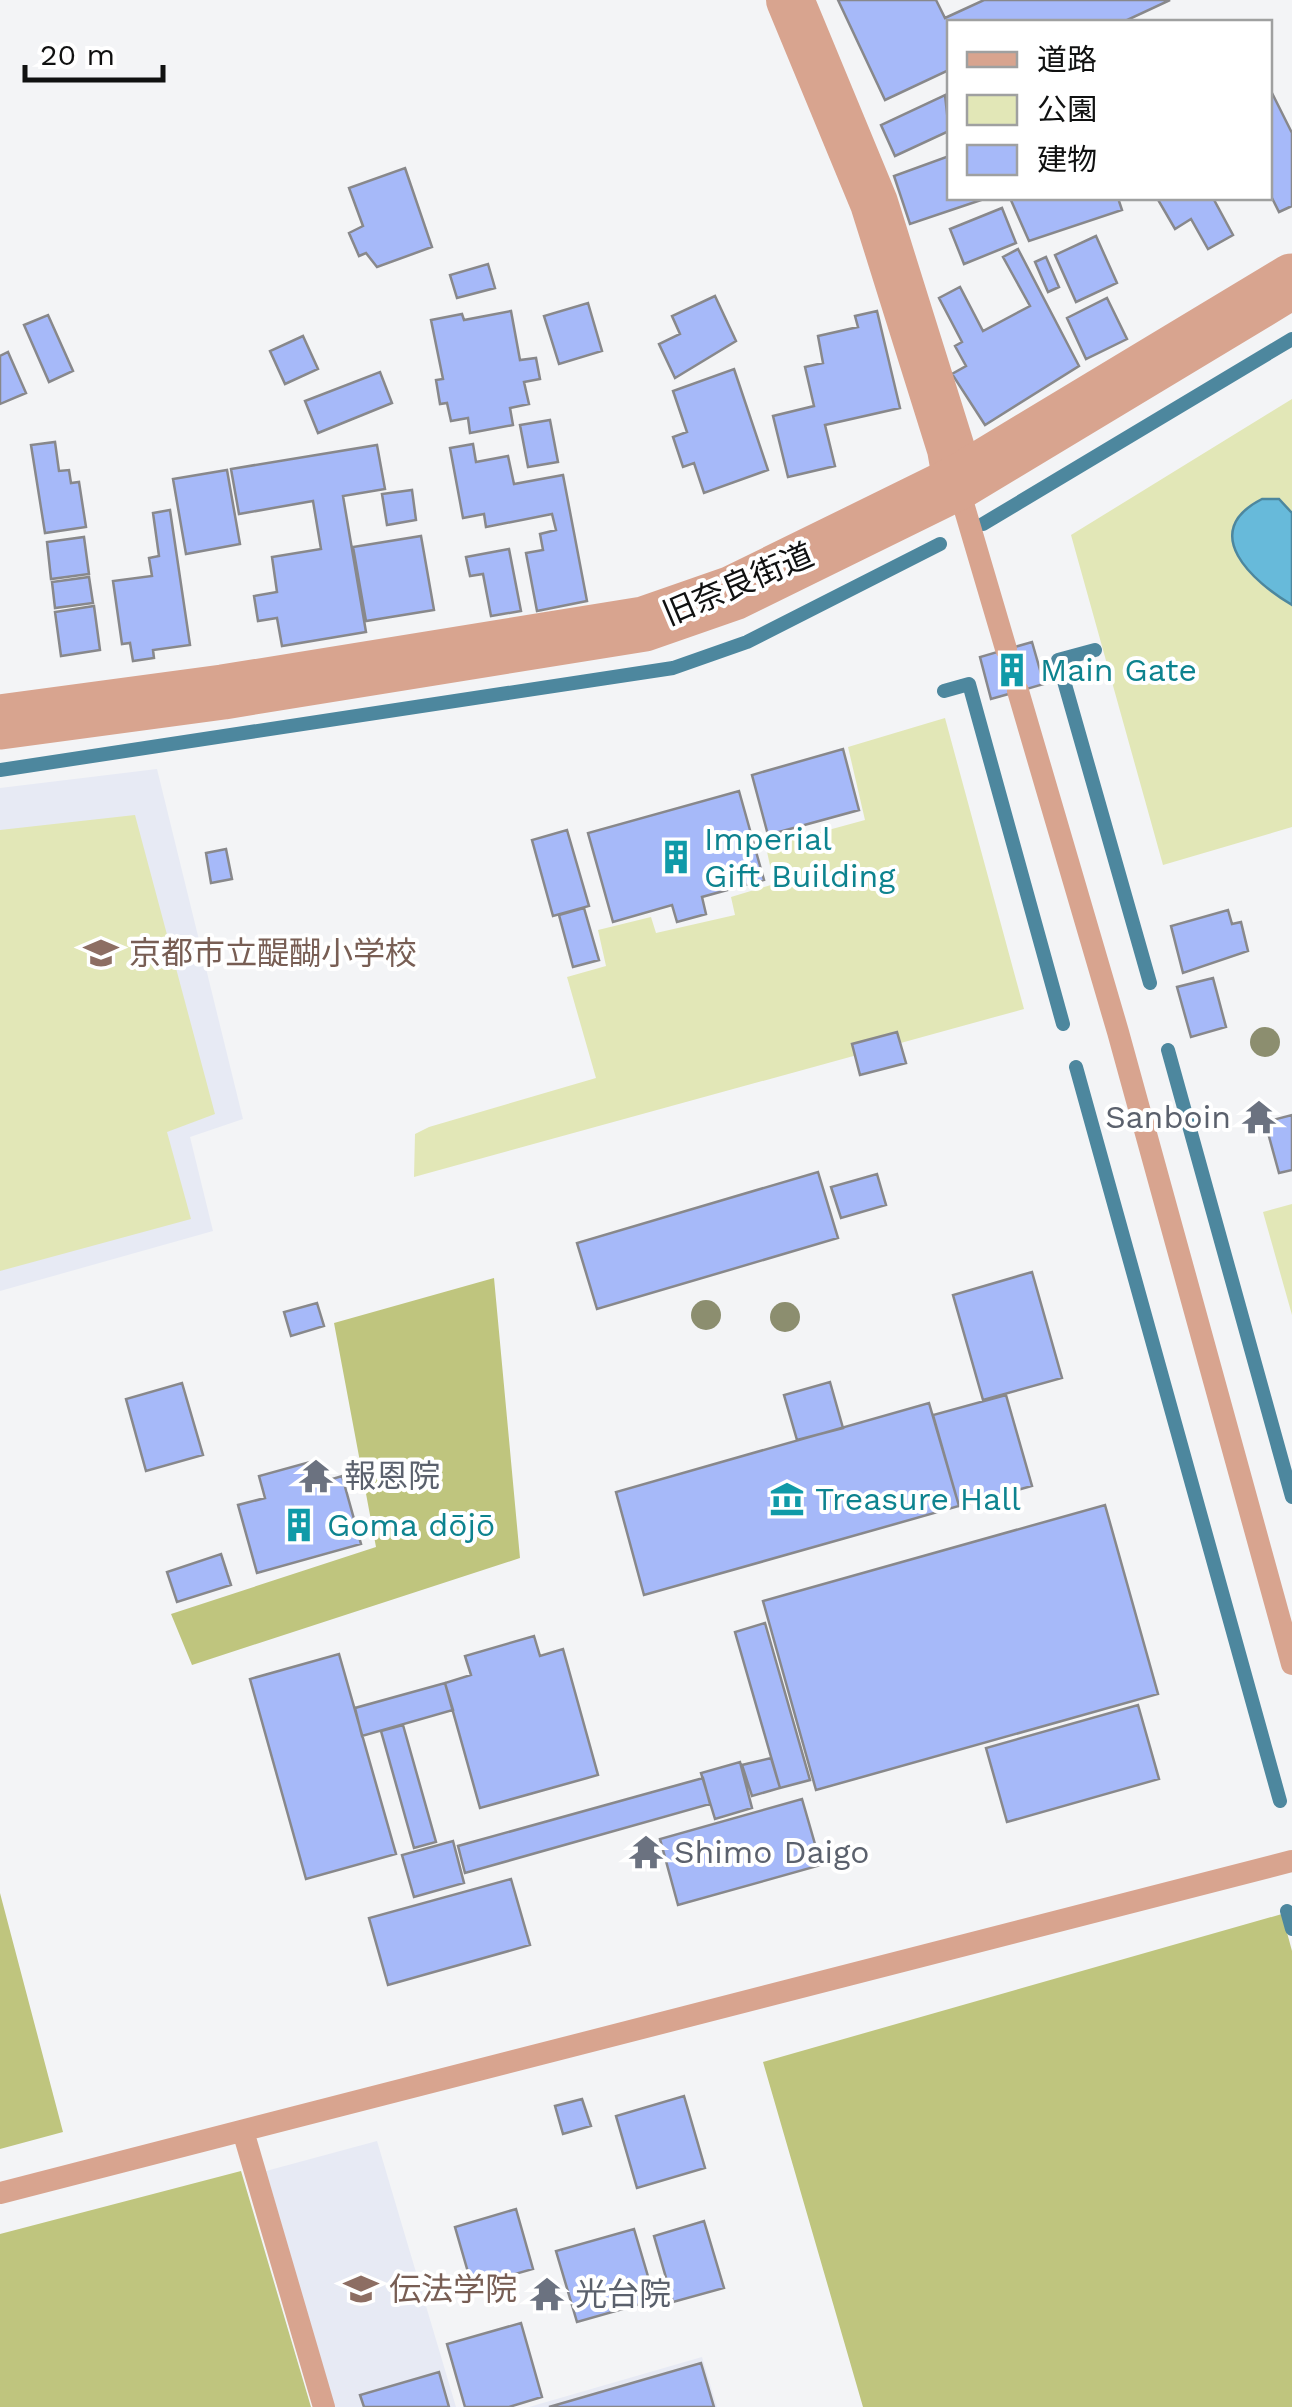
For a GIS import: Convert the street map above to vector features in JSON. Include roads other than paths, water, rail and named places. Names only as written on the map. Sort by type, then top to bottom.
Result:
[{"type":"street","points":[[790,0],[874,203],[951,449],[957,483]]},
{"type":"street","name":"旧奈良街道","points":[[0,722],[223,692],[644,624],[733,593],[957,483],[1292,281]]},
{"type":"lane","points":[[957,483],[1006,649]]},
{"type":"lane","points":[[1018,691],[1118,1032],[1292,1664]]},
{"type":"lane","points":[[0,2194],[1292,1860]]},
{"type":"lane","points":[[243,2131],[324,2407]]},
{"type":"water","points":[[1262,499],[1279,499],[1292,513],[1292,605],[1248,570],[1233,541],[1234,526],[1243,512]]},
{"type":"waterway","points":[[983,524],[1292,339]]},
{"type":"waterway","points":[[0,770],[673,668],[747,642],[940,544]]},
{"type":"waterway","points":[[1095,650],[1058,660],[1150,983]]},
{"type":"waterway","points":[[944,691],[969,684],[1063,1024]]},
{"type":"waterway","points":[[1168,1050],[1292,1497]]},
{"type":"waterway","points":[[1076,1067],[1280,1801]]},
{"type":"waterway","points":[[1287,1911],[1292,1929]]},
{"type":"place","name":"Main Gate","points":[[1012,670]]},
{"type":"place","name":"Imperial Gift Building","points":[[676,857]]},
{"type":"place","name":"京都市立醍醐小学校","points":[[101,953]]},
{"type":"place","name":"Sanboin","points":[[1259,1117]]},
{"type":"place","name":"報恩院","points":[[316,1476]]},
{"type":"place","name":"Treasure Hall","points":[[787,1499]]},
{"type":"place","name":"Goma dōjō","points":[[299,1525]]},
{"type":"place","name":"Shimo Daigo","points":[[646,1852]]},
{"type":"place","name":"伝法学院","points":[[361,2289]]},
{"type":"place","name":"光台院","points":[[547,2294]]}]
